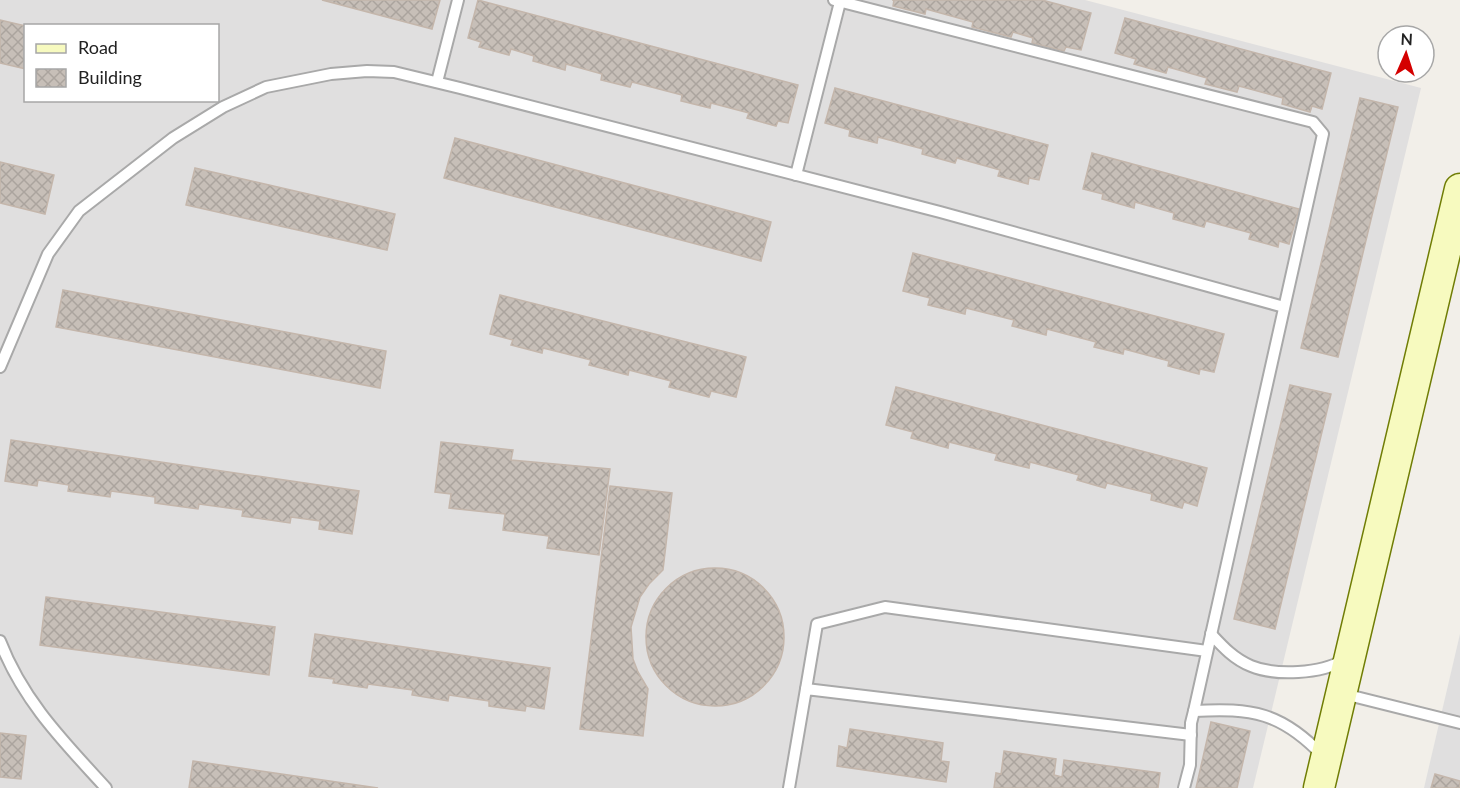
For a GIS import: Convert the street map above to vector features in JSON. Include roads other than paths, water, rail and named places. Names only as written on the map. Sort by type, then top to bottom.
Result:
[{"type":"street","points":[[1319,788],[1460,189]]},
{"type":"lane","points":[[437,82],[458,0]]},
{"type":"lane","points":[[796,175],[837,1],[1313,122],[1323,134],[1194,711],[1190,765],[1184,788]]},
{"type":"lane","points":[[0,367],[48,254],[79,211],[173,138],[246,95],[266,87],[301,79],[367,71],[394,72],[437,82],[940,212],[1284,307]]},
{"type":"lane","points":[[789,788],[817,624],[885,607],[1207,651]]},
{"type":"lane","points":[[1211,634],[1229,653],[1252,666],[1280,672],[1312,670],[1336,664],[1350,655]]},
{"type":"lane","points":[[0,641],[8,663],[41,716],[106,788]]},
{"type":"lane","points":[[806,688],[1191,735]]},
{"type":"lane","points":[[1341,693],[1460,723]]},
{"type":"lane","points":[[1194,711],[1231,709],[1263,714],[1304,736],[1326,759]]}]
